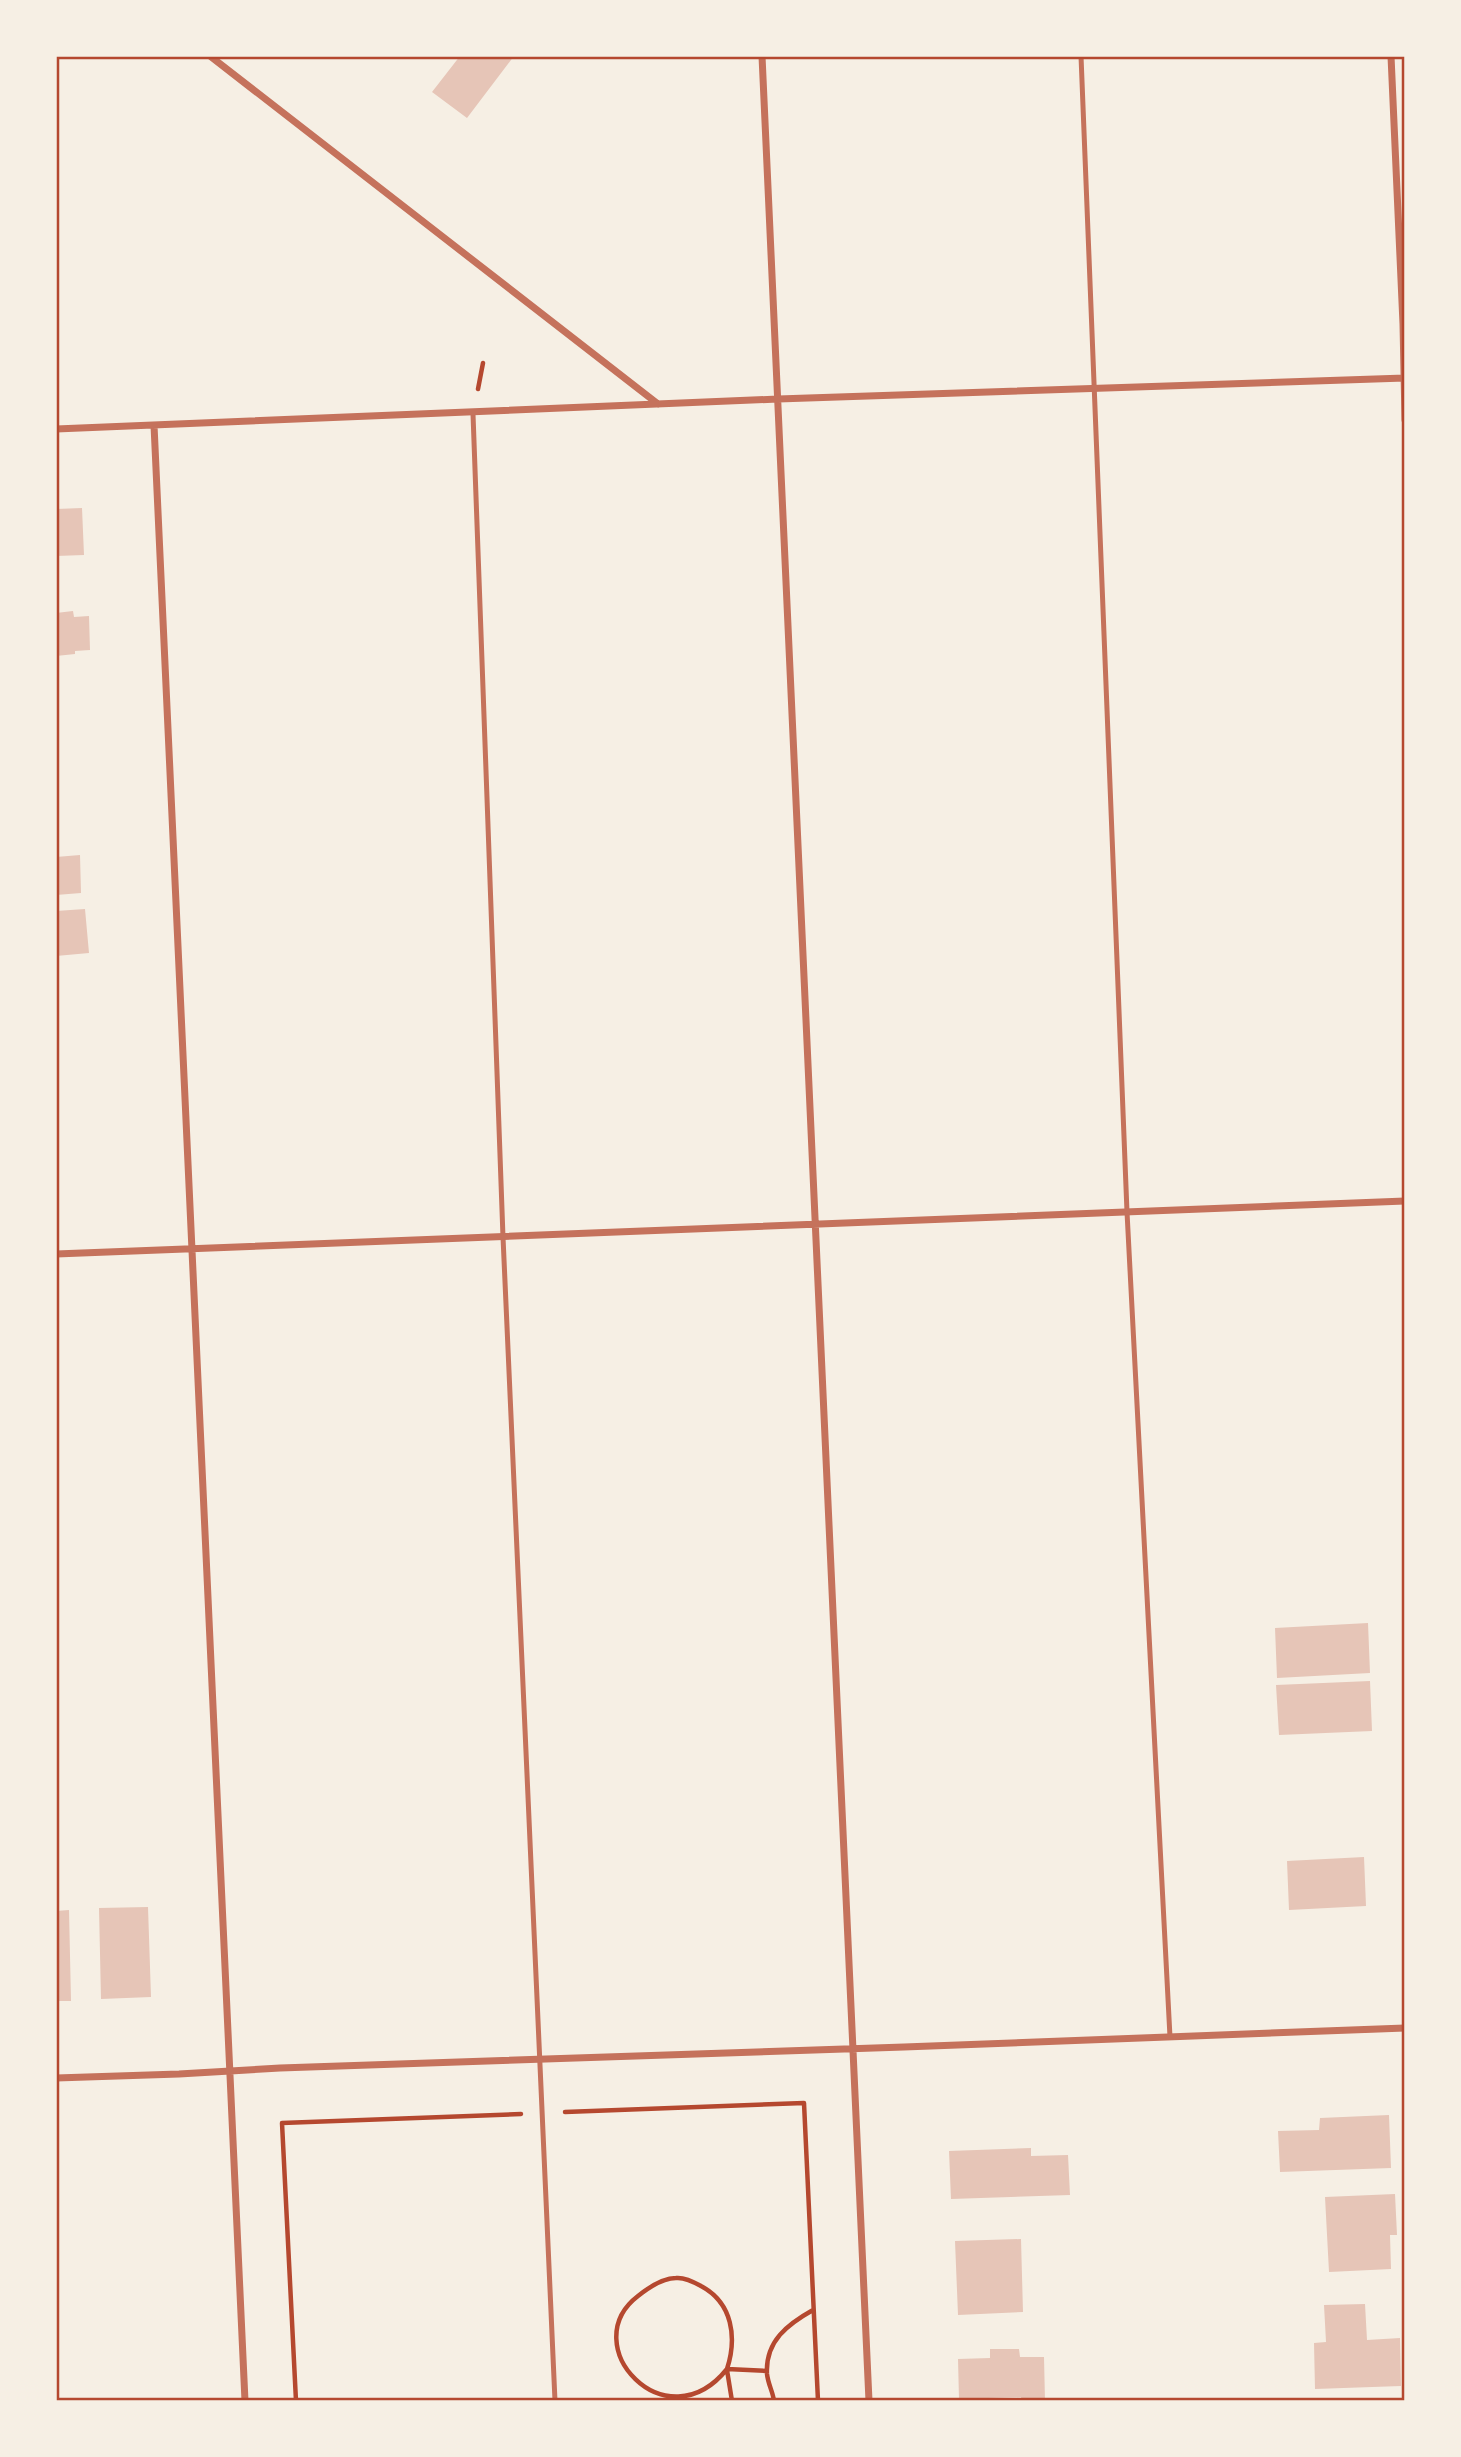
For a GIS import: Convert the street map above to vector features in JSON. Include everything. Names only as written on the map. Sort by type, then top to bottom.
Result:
[{"type":"street","points":[[210,56],[659,404]]},
{"type":"street","points":[[762,56],[869,2401]]},
{"type":"street","points":[[1391,56],[1405,420]]},
{"type":"street","points":[[56,429],[1095,387],[1405,378]]},
{"type":"street","points":[[154,425],[245,2401]]},
{"type":"street","points":[[56,1254],[1405,1201]]},
{"type":"street","points":[[56,2078],[294,2067],[1405,2028]]},
{"type":"lane","points":[[1081,56],[1128,1212],[1170,2037]]},
{"type":"lane","points":[[472,414],[503,1237],[555,2401]]},
{"type":"path","points":[[296,2401],[282,2123],[804,2103],[818,2401]]},
{"type":"path","points":[[732,2401],[727,2369],[733,2341],[732,2328],[728,2312],[708,2290],[689,2280],[677,2278],[656,2285],[629,2302],[618,2326],[618,2349],[622,2365],[647,2389],[662,2397],[686,2395],[709,2386],[727,2369],[767,2371]]},
{"type":"path","points":[[774,2401],[767,2371],[771,2353],[778,2337],[788,2325],[813,2310]]},
{"type":"path","points":[[694,2401],[715,2401]]},
{"type":"building","points":[[460,56],[514,56],[467,118],[432,92]]},
{"type":"building","points":[[82,508],[84,555],[56,556],[56,509]]},
{"type":"building","points":[[73,611],[74,617],[89,616],[90,650],[56,656],[56,613]]},
{"type":"building","points":[[80,855],[81,893],[56,895],[56,857]]},
{"type":"building","points":[[85,909],[89,953],[56,956],[56,911]]},
{"type":"building","points":[[1368,1623],[1370,1673],[1277,1678],[1275,1628]]},
{"type":"building","points":[[1370,1681],[1372,1731],[1279,1735],[1276,1685]]},
{"type":"building","points":[[1364,1857],[1366,1906],[1289,1910],[1287,1861]]},
{"type":"building","points":[[148,1907],[151,1997],[101,1999],[99,1908]]},
{"type":"building","points":[[69,1910],[71,2001],[56,2001],[56,1911]]},
{"type":"building","points":[[1389,2115],[1391,2168],[1280,2172],[1278,2131],[1319,2130],[1320,2118]]},
{"type":"building","points":[[1031,2148],[1031,2156],[1068,2155],[1070,2195],[951,2199],[949,2151]]},
{"type":"building","points":[[1395,2194],[1397,2235],[1390,2235],[1391,2269],[1329,2272],[1325,2197]]},
{"type":"building","points":[[1021,2239],[1023,2312],[958,2315],[955,2241]]},
{"type":"building","points":[[1365,2304],[1367,2340],[1400,2338],[1401,2386],[1315,2389],[1314,2343],[1326,2342],[1324,2305]]},
{"type":"building","points":[[990,2349],[1019,2349],[1020,2357],[1044,2357],[1045,2401],[1022,2401],[1021,2397],[959,2399],[958,2359],[990,2358]]}]
